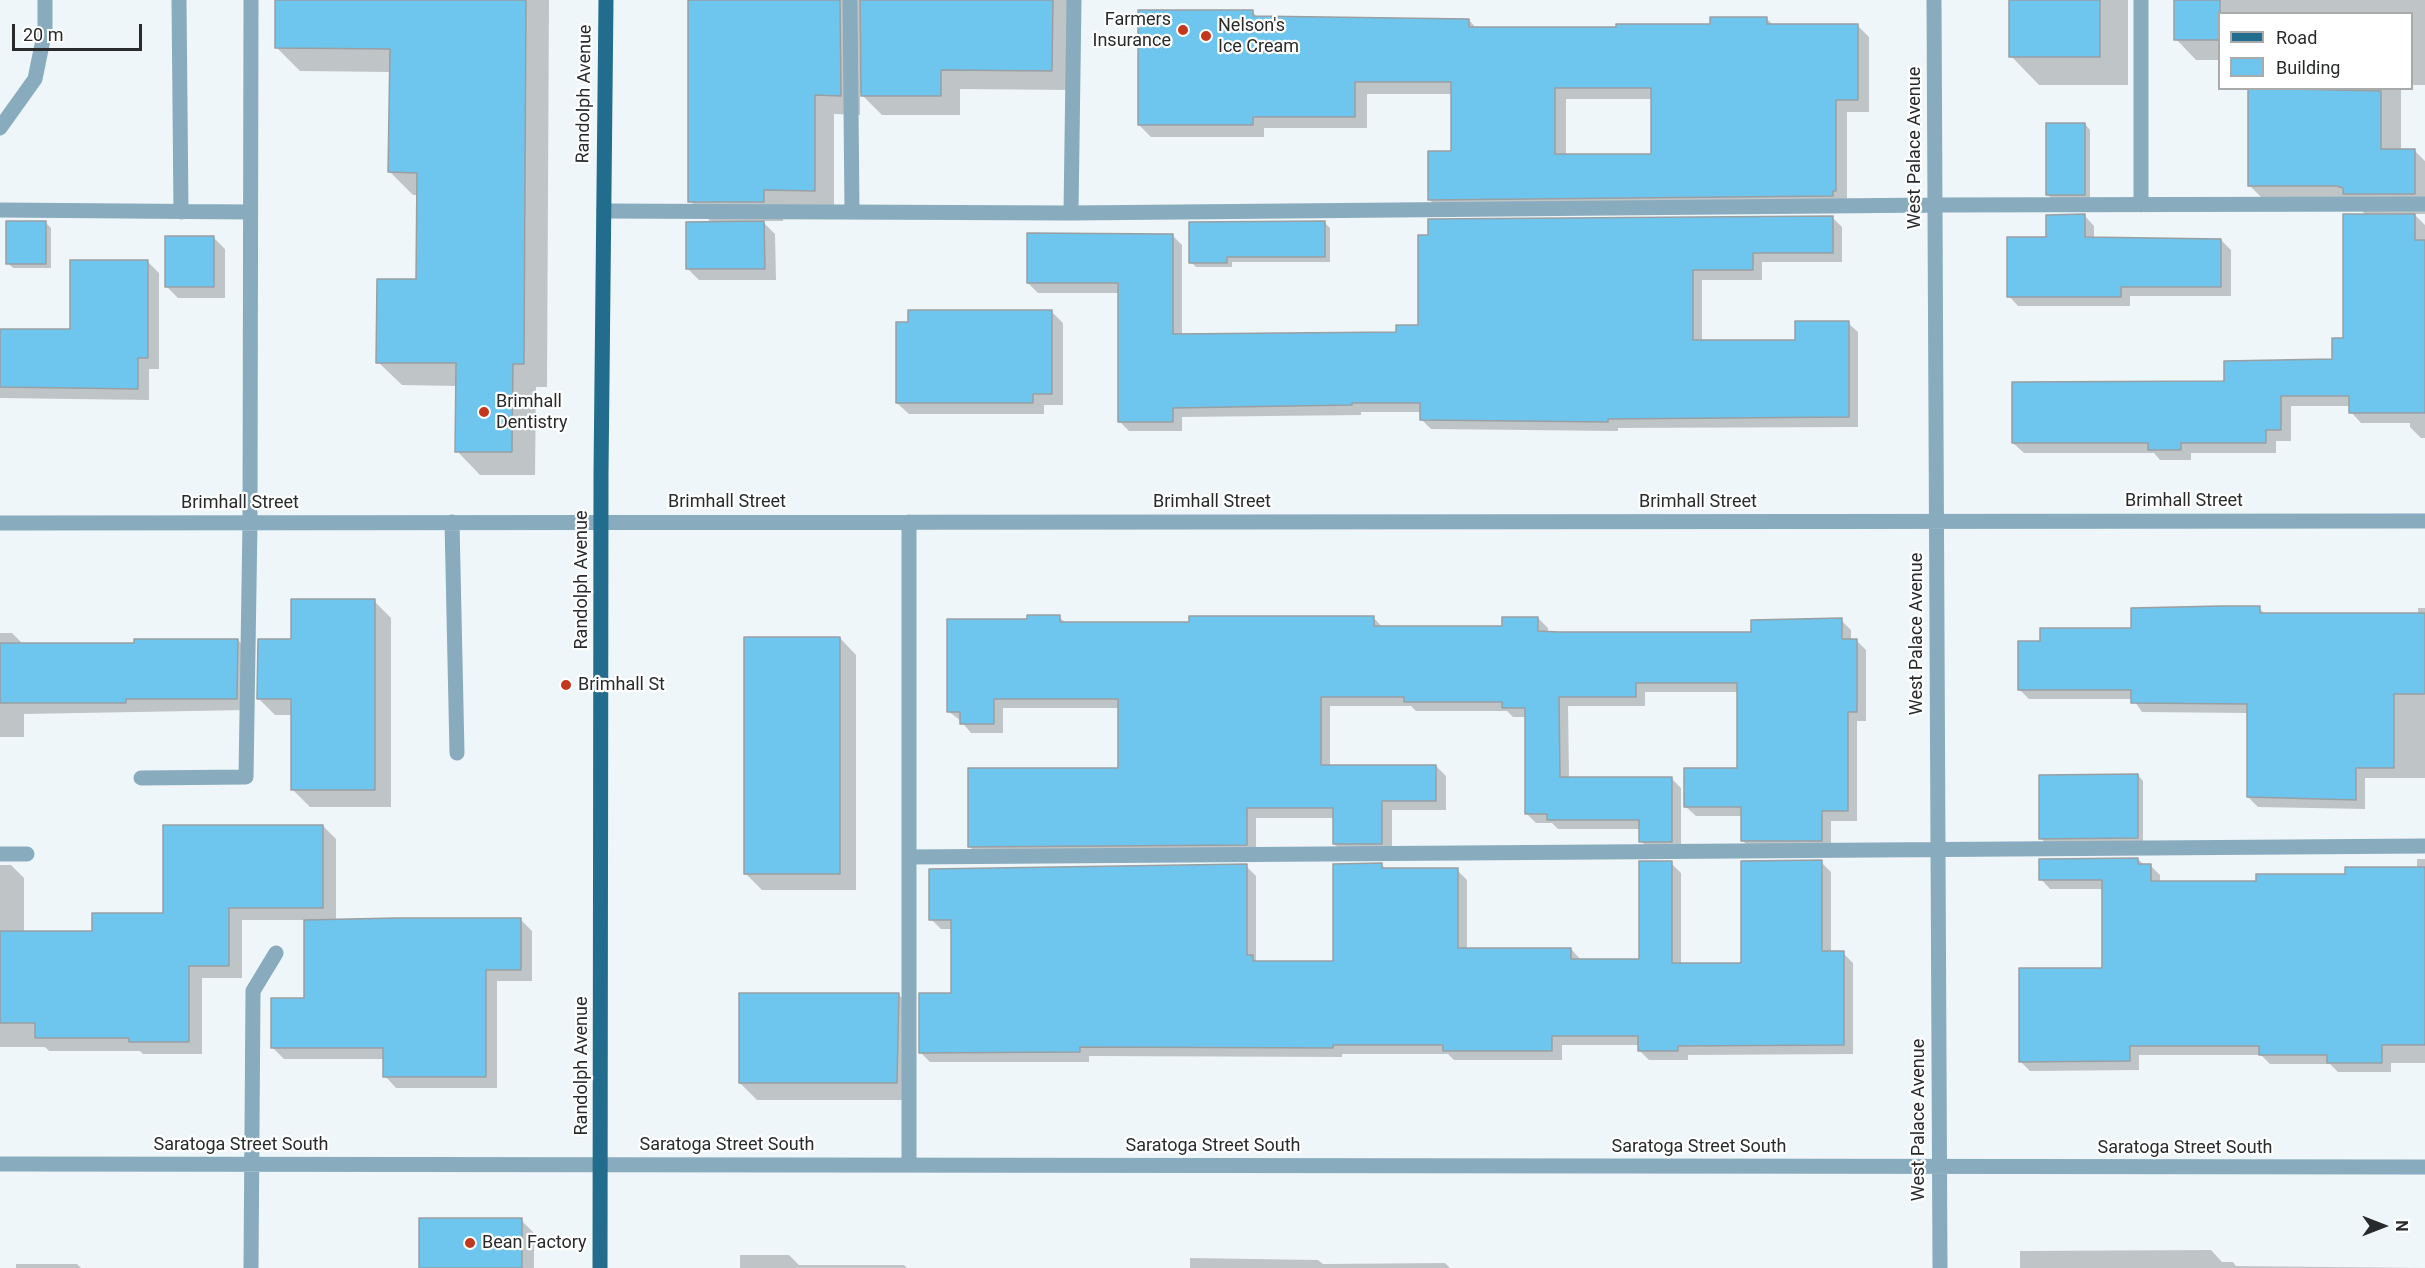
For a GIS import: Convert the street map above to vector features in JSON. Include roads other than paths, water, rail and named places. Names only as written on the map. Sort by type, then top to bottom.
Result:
[{"type":"main road","name":"Randolph Avenue","points":[[600,1268],[601,522],[606,0]]},
{"type":"street","points":[[0,128],[35,79],[45,30],[45,0]]},
{"type":"street","points":[[179,0],[181,212]]},
{"type":"street","points":[[141,778],[246,777],[250,522],[251,0]]},
{"type":"street","points":[[850,0],[852,212]]},
{"type":"street","points":[[1071,213],[1074,0]]},
{"type":"street","name":"West Palace Avenue","points":[[1934,0],[1940,1268]]},
{"type":"street","points":[[2141,0],[2141,205]]},
{"type":"street","points":[[604,211],[1071,213],[1935,205],[2425,204]]},
{"type":"street","points":[[0,210],[250,212]]},
{"type":"street","name":"Brimhall Street","points":[[0,523],[2425,521]]},
{"type":"street","points":[[452,522],[457,753]]},
{"type":"street","points":[[909,522],[909,1165]]},
{"type":"street","points":[[909,856],[2425,846]]},
{"type":"street","points":[[0,854],[27,854]]},
{"type":"street","points":[[250,1268],[253,991],[276,953]]},
{"type":"street","name":"Saratoga Street South","points":[[0,1164],[2425,1167]]},
{"type":"place","name":"Farmers Insurance","points":[[1183,30]]},
{"type":"place","name":"Nelson's Ice Cream","points":[[1206,36]]},
{"type":"place","name":"Brimhall Dentistry","points":[[484,412]]},
{"type":"place","name":"Brimhall St","points":[[566,685]]},
{"type":"place","name":"Bean Factory","points":[[470,1243]]}]
